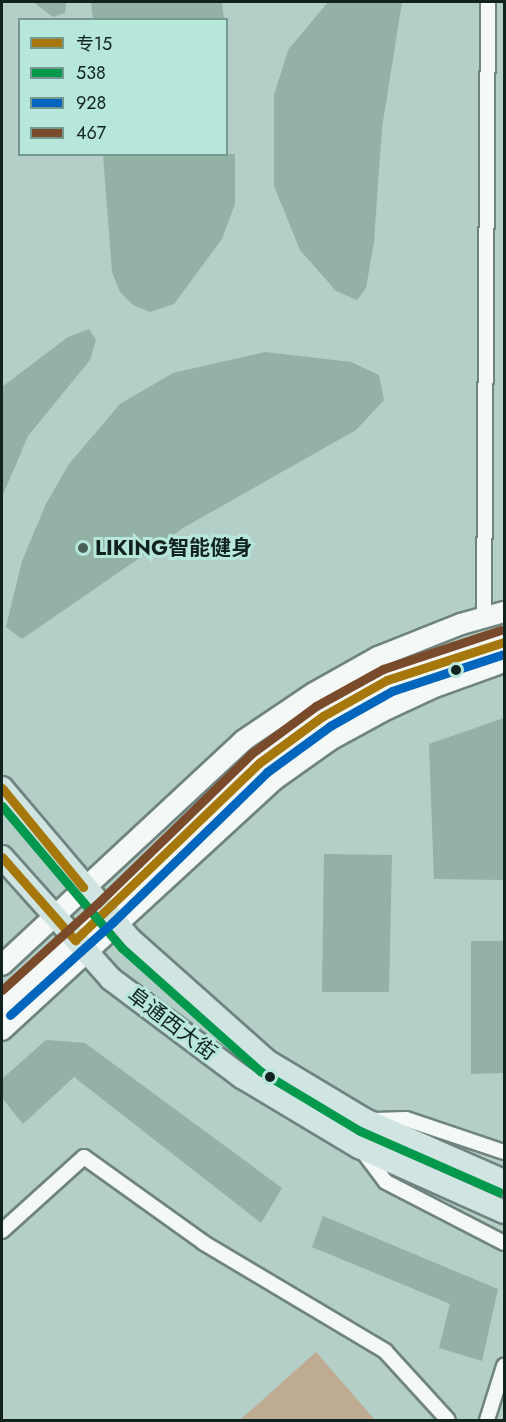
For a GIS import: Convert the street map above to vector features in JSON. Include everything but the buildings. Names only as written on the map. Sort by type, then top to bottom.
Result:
[{"type":"main road","points":[[2,965],[244,740],[314,693],[378,657],[484,617],[504,612]]},
{"type":"main road","points":[[111,919],[259,763],[323,716],[387,680],[447,658],[504,642]]},
{"type":"main road","points":[[2,1030],[111,919],[275,779],[330,740],[432,688],[504,662]]},
{"type":"main road","name":"阜通西大街","points":[[2,788],[111,919],[267,1061],[365,1120],[504,1181]]},
{"type":"main road","name":"阜通西大街","points":[[2,857],[53,918],[111,979],[242,1077],[359,1147],[504,1212]]},
{"type":"main road","points":[[2,1006],[81,947]]},
{"type":"street","points":[[484,617],[488,2]]},
{"type":"street","points":[[365,1120],[406,1119],[504,1152]]},
{"type":"street","points":[[359,1147],[386,1182],[504,1243]]},
{"type":"street","points":[[2,1231],[84,1156],[204,1243],[385,1351],[448,1420]]},
{"type":"street","points":[[487,1420],[504,1366]]},
{"type":"shaded area","points":[[316,1352],[375,1420],[240,1420]]},
{"type":"transit line","name":"467","points":[[2,990],[97,904],[251,754],[316,706],[383,669],[501,630]]},
{"type":"transit line","name":"专15","points":[[2,857],[75,940],[259,763],[323,716],[387,680],[504,642]]},
{"type":"transit line","name":"928","points":[[10,1015],[113,922],[267,772],[330,726],[392,691],[504,654]]},
{"type":"transit line","name":"专15","points":[[2,788],[83,887]]},
{"type":"transit line","name":"538","points":[[2,806],[122,948],[260,1071],[360,1131],[499,1192]]},
{"type":"place","name":"LIKING智能健身","points":[[83,548]]}]
